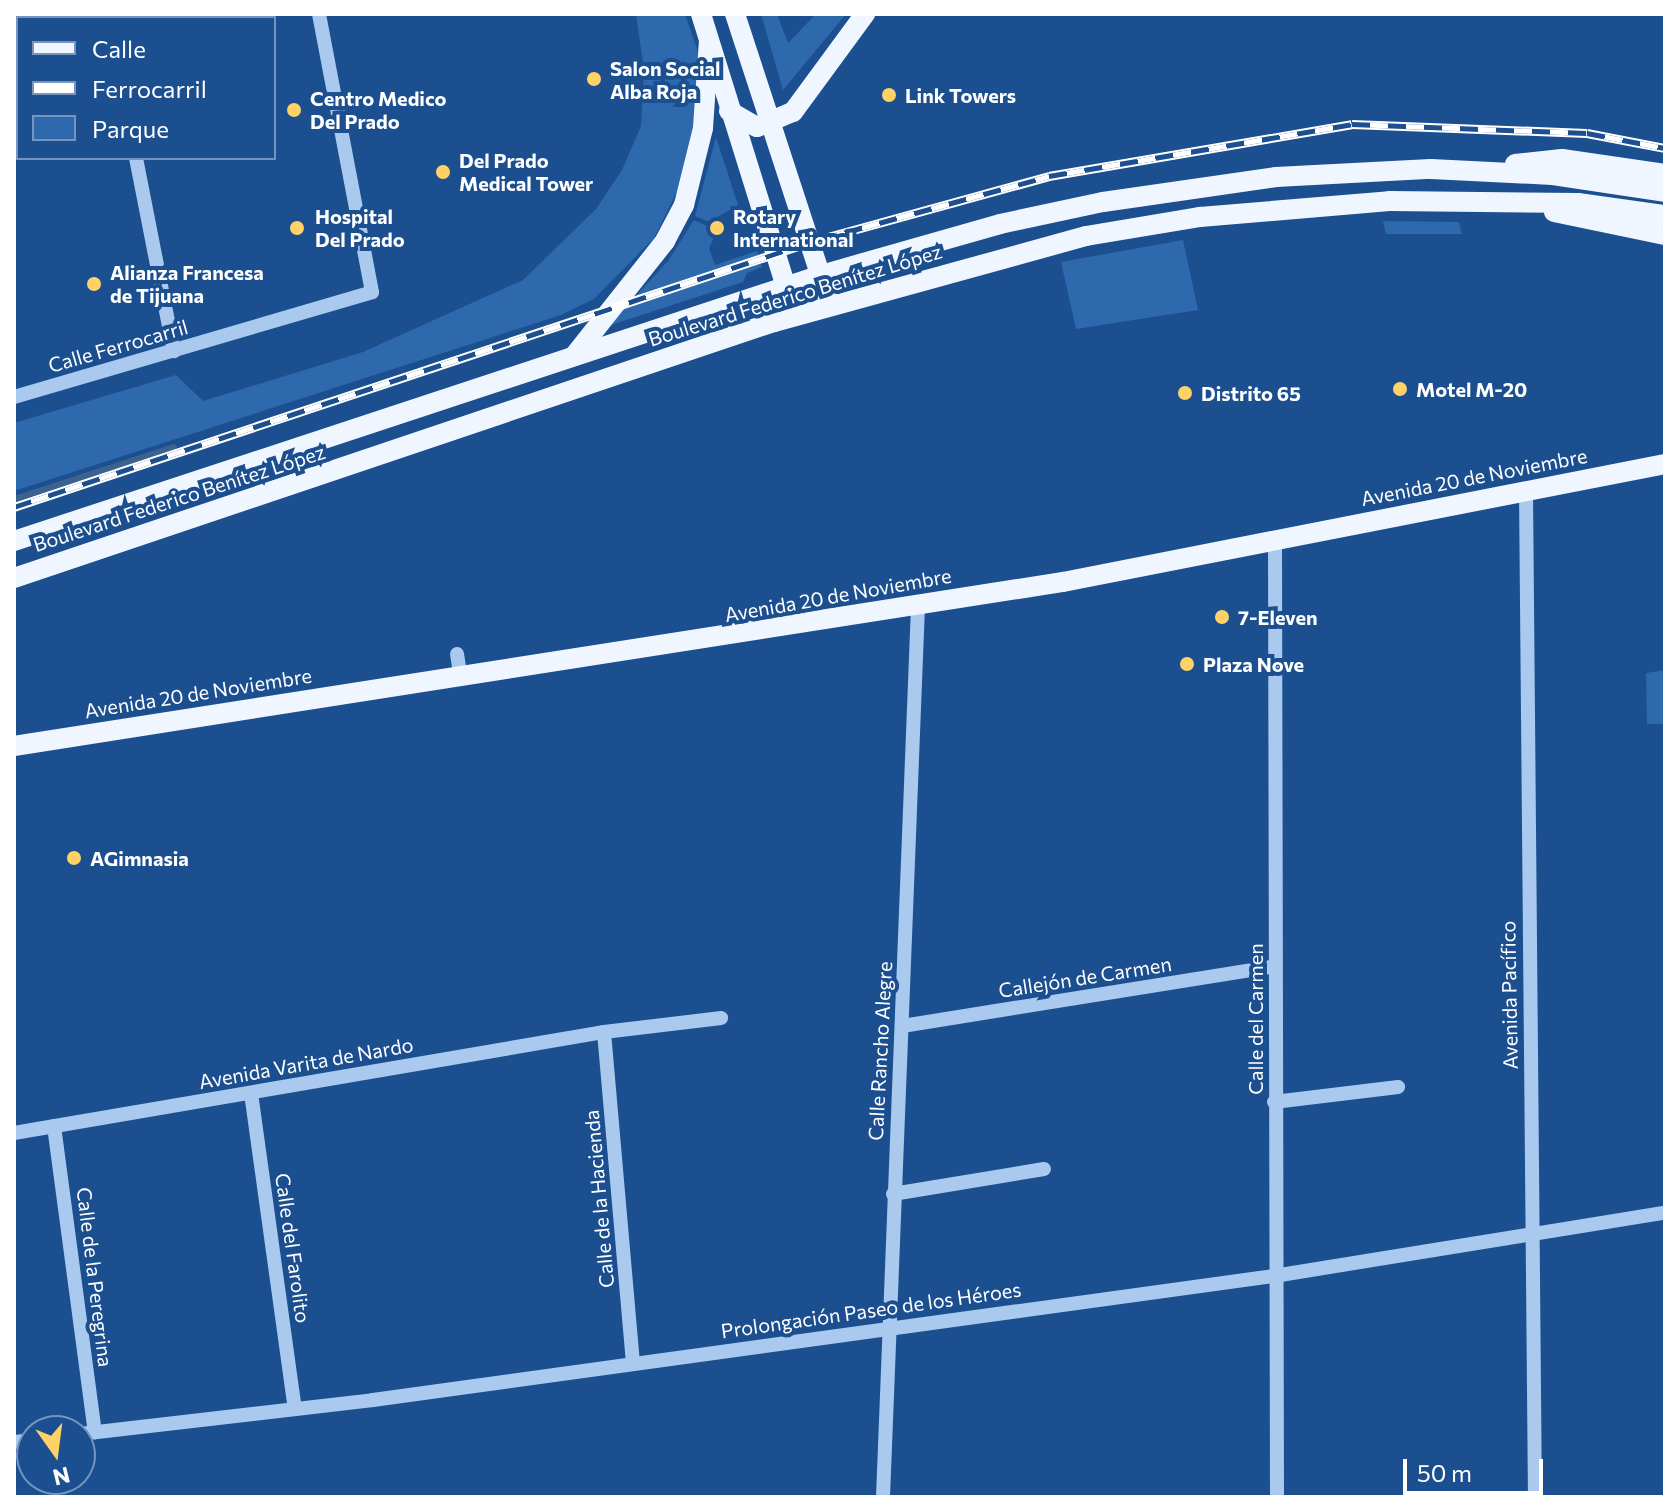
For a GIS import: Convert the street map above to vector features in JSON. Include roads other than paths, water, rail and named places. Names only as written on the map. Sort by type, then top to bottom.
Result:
[{"type":"main road","points":[[701,14],[795,316]]},
{"type":"main road","points":[[735,14],[830,304]]},
{"type":"main road","points":[[729,111],[748,126],[770,124],[793,112],[865,14]]},
{"type":"main road","points":[[574,356],[665,241],[684,205],[703,128],[709,41]]},
{"type":"main road","points":[[1496,169],[1527,160],[1562,159],[1665,174]]},
{"type":"main road","name":"Boulevard Federico Benítez López","points":[[14,541],[821,275],[1000,224],[1191,187],[1360,171],[1496,169],[1665,192]]},
{"type":"main road","points":[[1475,200],[1665,235]]},
{"type":"main road","name":"Boulevard Federico Benítez López","points":[[14,578],[830,304],[1086,236],[1192,218],[1389,201],[1578,203],[1665,215]]},
{"type":"main road","name":"Avenida 20 de Noviembre","points":[[14,746],[918,606],[1275,541],[1665,464]]},
{"type":"street","name":"Calle Ferrocarril","points":[[14,397],[372,292],[319,14]]},
{"type":"street","points":[[136,160],[174,351]]},
{"type":"street","name":"Avenida Pacífico","points":[[1526,491],[1535,1497]]},
{"type":"street","name":"Calle del Carmen","points":[[1275,541],[1274,1276],[1277,1497]]},
{"type":"street","name":"Calle Rancho Alegre","points":[[883,1497],[886,1329],[902,1026],[918,606]]},
{"type":"street","points":[[457,654],[461,678]]},
{"type":"street","name":"Callejón de Carmen","points":[[902,1026],[1275,966]]},
{"type":"street","name":"Avenida Varita de Nardo","points":[[14,1133],[604,1032],[721,1018]]},
{"type":"street","name":"Calle de la Hacienda","points":[[604,1032],[633,1362]]},
{"type":"street","points":[[1274,1102],[1398,1087]]},
{"type":"street","name":"Calle del Farolito","points":[[251,1093],[295,1409]]},
{"type":"street","name":"Calle de la Peregrina","points":[[54,1126],[85,1415]]},
{"type":"street","points":[[893,1194],[1044,1169]]},
{"type":"street","name":"Prolongación Paseo de los Héroes","points":[[96,1432],[295,1409],[1274,1276],[1665,1213]]},
{"type":"waterway","points":[[14,499],[174,447]]},
{"type":"railway","points":[[14,507],[810,242],[1049,176],[1352,124],[1587,133],[1665,148]]},
{"type":"place","name":"Salon Social Alba Roja","points":[[594,79]]},
{"type":"place","name":"Link Towers","points":[[889,95]]},
{"type":"place","name":"Centro Medico Del Prado","points":[[294,110]]},
{"type":"place","name":"Del Prado Medical Tower","points":[[443,172]]},
{"type":"place","name":"Hospital Del Prado","points":[[297,228]]},
{"type":"place","name":"Rotary International","points":[[717,228]]},
{"type":"place","name":"Alianza Francesa de Tijuana","points":[[94,284]]},
{"type":"place","name":"Motel M-20","points":[[1400,389]]},
{"type":"place","name":"Distrito 65","points":[[1185,393]]},
{"type":"place","name":"7-Eleven","points":[[1222,617]]},
{"type":"place","name":"Plaza Nove","points":[[1187,664]]},
{"type":"place","name":"AGimnasia","points":[[74,858]]}]
